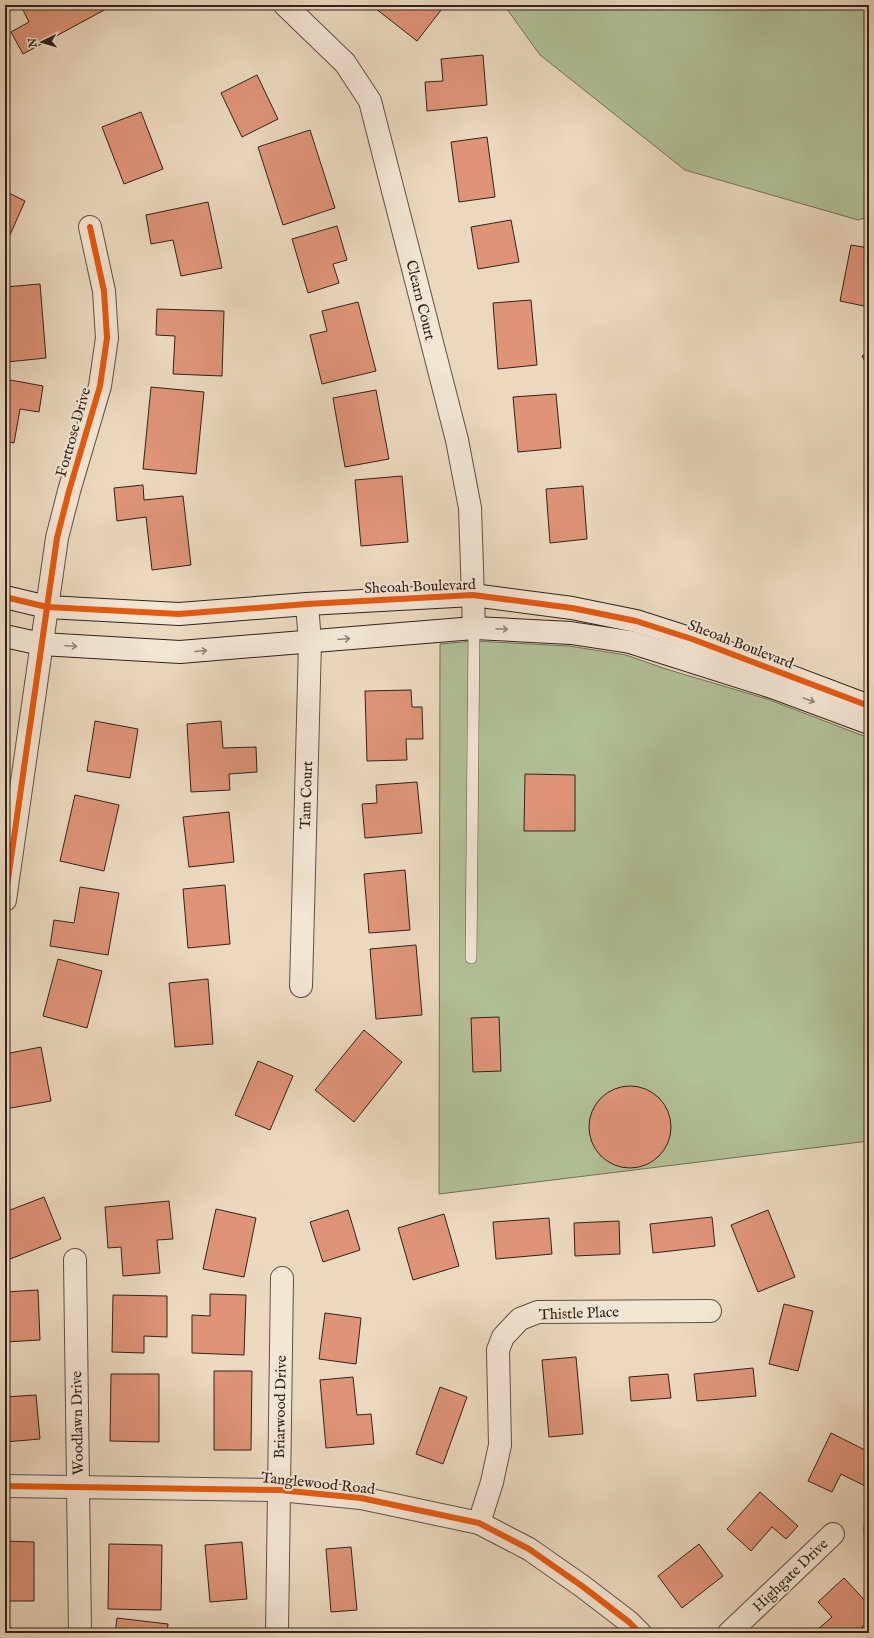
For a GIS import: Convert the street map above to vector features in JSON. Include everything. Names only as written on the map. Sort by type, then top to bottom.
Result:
[{"type":"street","name":"Clearn Court","points":[[285,5],[345,62],[370,101],[457,440],[470,508],[474,628]]},
{"type":"street","name":"Fortrose Drive","points":[[5,900],[41,644],[58,538],[69,491],[100,386],[107,338],[104,291],[90,227]]},
{"type":"street","name":"Sheoah Boulevard","points":[[5,597],[47,607],[179,614],[307,604],[474,595],[572,608],[636,621],[692,639],[862,712]]},
{"type":"street","name":"Tam Court","points":[[301,986],[310,642],[307,604]]},
{"type":"street","points":[[602,638],[605,615]]},
{"type":"street","name":"Sheoah Boulevard","points":[[5,636],[41,644],[180,652],[474,628],[571,633],[630,642],[772,687],[862,712]]},
{"type":"street","points":[[685,660],[692,639]]},
{"type":"street","name":"Woodlawn Drive","points":[[75,1260],[80,1633]]},
{"type":"street","name":"Briarwood Drive","points":[[277,1633],[282,1278]]},
{"type":"street","name":"Thistle Place","points":[[479,1523],[492,1482],[500,1445],[498,1350],[503,1337],[520,1319],[538,1312],[710,1311]]},
{"type":"street","name":"Tanglewood Road","points":[[5,1486],[279,1490],[362,1498],[479,1523],[529,1549],[582,1586],[629,1622],[640,1633]]},
{"type":"street","name":"Highgate Drive","points":[[729,1633],[833,1534]]},
{"type":"lane","points":[[472,958],[474,628]]},
{"type":"green space","points":[[504,5],[869,5],[869,217],[858,220],[685,170],[540,55]]},
{"type":"green space","points":[[474,641],[569,646],[626,655],[666,669],[767,699],[869,738],[869,1141],[439,1194],[440,644]]},
{"type":"building","points":[[104,5],[106,9],[23,54],[11,32],[29,22],[21,6]]},
{"type":"building","points":[[371,5],[445,5],[417,41]]},
{"type":"building","points":[[483,55],[487,105],[427,111],[425,82],[443,81],[441,59]]},
{"type":"building","points":[[257,75],[278,119],[242,137],[221,93]]},
{"type":"building","points":[[141,112],[163,169],[124,184],[102,127]]},
{"type":"building","points":[[310,130],[335,208],[283,225],[258,147]]},
{"type":"building","points":[[487,137],[495,197],[459,202],[451,142]]},
{"type":"building","points":[[5,191],[25,201],[5,246]]},
{"type":"building","points":[[208,202],[222,268],[181,276],[173,240],[151,244],[146,215]]},
{"type":"building","points":[[511,220],[519,262],[478,269],[471,227]]},
{"type":"building","points":[[337,226],[347,260],[333,264],[339,283],[308,293],[292,239]]},
{"type":"building","points":[[851,245],[869,248],[869,307],[840,301]]},
{"type":"building","points":[[40,284],[46,358],[7,362],[5,343],[5,287]]},
{"type":"building","points":[[531,300],[537,365],[498,369],[493,303]]},
{"type":"building","points":[[358,302],[376,371],[322,384],[310,335],[327,331],[322,311]]},
{"type":"building","points":[[157,309],[224,311],[222,376],[173,374],[175,336],[156,335]]},
{"type":"building","points":[[869,351],[869,368],[862,356]]},
{"type":"building","points":[[5,379],[43,386],[39,412],[20,409],[14,443],[5,441]]},
{"type":"building","points":[[151,387],[204,392],[196,474],[143,469]]},
{"type":"building","points":[[376,390],[389,459],[345,467],[333,398]]},
{"type":"building","points":[[556,394],[561,448],[518,452],[513,397]]},
{"type":"building","points":[[5,468],[8,468],[5,512]]},
{"type":"building","points":[[402,476],[408,542],[361,546],[355,480]]},
{"type":"building","points":[[143,485],[144,500],[183,496],[191,565],[152,570],[146,517],[117,521],[114,488]]},
{"type":"building","points":[[583,486],[587,539],[550,543],[546,489]]},
{"type":"building","points":[[411,690],[412,707],[422,707],[423,739],[406,739],[407,760],[367,761],[365,691]]},
{"type":"building","points":[[95,721],[138,729],[130,778],[87,771]]},
{"type":"building","points":[[221,721],[223,748],[256,747],[257,772],[229,774],[230,790],[191,792],[187,724]]},
{"type":"building","points":[[525,774],[575,775],[575,831],[524,831]]},
{"type":"building","points":[[417,782],[422,833],[365,838],[362,804],[377,803],[376,785]]},
{"type":"building","points":[[75,795],[119,805],[104,871],[60,861]]},
{"type":"building","points":[[229,812],[234,862],[189,867],[183,817]]},
{"type":"building","points":[[405,870],[410,930],[369,933],[364,874]]},
{"type":"building","points":[[225,885],[230,944],[188,948],[183,889]]},
{"type":"building","points":[[80,887],[119,893],[108,955],[50,946],[54,920],[74,923]]},
{"type":"building","points":[[416,945],[422,1015],[376,1019],[370,949]]},
{"type":"building","points":[[58,959],[102,971],[87,1028],[43,1016]]},
{"type":"building","points":[[208,979],[213,1044],[175,1047],[169,983]]},
{"type":"building","points":[[499,1017],[501,1071],[473,1072],[471,1018]]},
{"type":"building","points":[[364,1030],[402,1062],[354,1122],[315,1090]]},
{"type":"building","points":[[41,1047],[51,1101],[5,1109],[5,1054]]},
{"type":"building","points":[[258,1061],[293,1076],[270,1130],[235,1115]]},
{"type":"building","points":[[630,1086],[646,1090],[659,1098],[667,1111],[671,1127],[667,1143],[659,1156],[646,1164],[630,1168],[614,1164],[601,1156],[593,1143],[589,1127],[593,1111],[601,1098],[614,1090]]},
{"type":"building","points":[[44,1197],[61,1239],[5,1261],[5,1212]]},
{"type":"building","points":[[169,1201],[173,1239],[157,1240],[160,1273],[123,1276],[121,1247],[108,1248],[105,1207]]},
{"type":"building","points":[[216,1209],[256,1218],[244,1277],[203,1269]]},
{"type":"building","points":[[348,1210],[360,1250],[323,1262],[310,1222]]},
{"type":"building","points":[[768,1210],[795,1277],[758,1292],[731,1225]]},
{"type":"building","points":[[444,1214],[459,1266],[413,1280],[398,1228]]},
{"type":"building","points":[[712,1217],[715,1246],[653,1253],[650,1224]]},
{"type":"building","points":[[549,1218],[552,1254],[496,1259],[493,1222]]},
{"type":"building","points":[[619,1221],[620,1254],[575,1256],[574,1223]]},
{"type":"building","points":[[38,1290],[40,1340],[5,1342],[5,1292]]},
{"type":"building","points":[[210,1294],[246,1295],[244,1355],[192,1353],[192,1315],[210,1316]]},
{"type":"building","points":[[113,1295],[167,1296],[167,1337],[144,1336],[144,1353],[112,1352]]},
{"type":"building","points":[[784,1304],[813,1311],[798,1371],[769,1364]]},
{"type":"building","points":[[325,1313],[361,1318],[356,1364],[319,1359]]},
{"type":"building","points":[[576,1357],[583,1434],[549,1437],[542,1360]]},
{"type":"building","points":[[753,1368],[756,1396],[697,1401],[694,1374]]},
{"type":"building","points":[[214,1371],[252,1371],[251,1450],[214,1450]]},
{"type":"building","points":[[111,1374],[159,1374],[159,1442],[110,1441]]},
{"type":"building","points":[[668,1374],[671,1398],[631,1401],[629,1377]]},
{"type":"building","points":[[353,1377],[357,1415],[371,1414],[374,1444],[326,1448],[320,1380]]},
{"type":"building","points":[[440,1387],[467,1397],[443,1464],[416,1454]]},
{"type":"building","points":[[36,1395],[40,1439],[5,1442],[5,1397]]},
{"type":"building","points":[[831,1433],[869,1452],[869,1478],[865,1486],[841,1474],[832,1492],[808,1481]]},
{"type":"building","points":[[760,1492],[798,1526],[786,1539],[772,1527],[751,1551],[727,1529]]},
{"type":"building","points":[[869,1526],[869,1553],[865,1554],[864,1527]]},
{"type":"building","points":[[5,1541],[34,1542],[34,1601],[5,1601]]},
{"type":"building","points":[[242,1542],[247,1599],[210,1602],[205,1545]]},
{"type":"building","points":[[109,1544],[162,1545],[161,1610],[108,1609]]},
{"type":"building","points":[[699,1544],[723,1576],[682,1608],[658,1576]]},
{"type":"building","points":[[351,1547],[357,1610],[331,1612],[326,1549]]},
{"type":"building","points":[[844,1578],[869,1605],[869,1620],[862,1627],[867,1633],[820,1633],[817,1630],[832,1617],[818,1602]]},
{"type":"building","points":[[117,1618],[168,1624],[167,1633],[115,1633]]},
{"type":"building","points":[[5,1622],[17,1633],[5,1633]]},
{"type":"cycle path","points":[[5,900],[57,538],[69,491],[100,386],[107,338],[104,291],[90,227]]},
{"type":"cycle path","points":[[5,597],[47,607],[179,614],[307,604],[473,595],[572,608],[636,621],[692,639],[869,706]]},
{"type":"cycle path","points":[[5,1486],[279,1490],[361,1498],[479,1523],[529,1549],[582,1586],[629,1622],[640,1633]]}]
